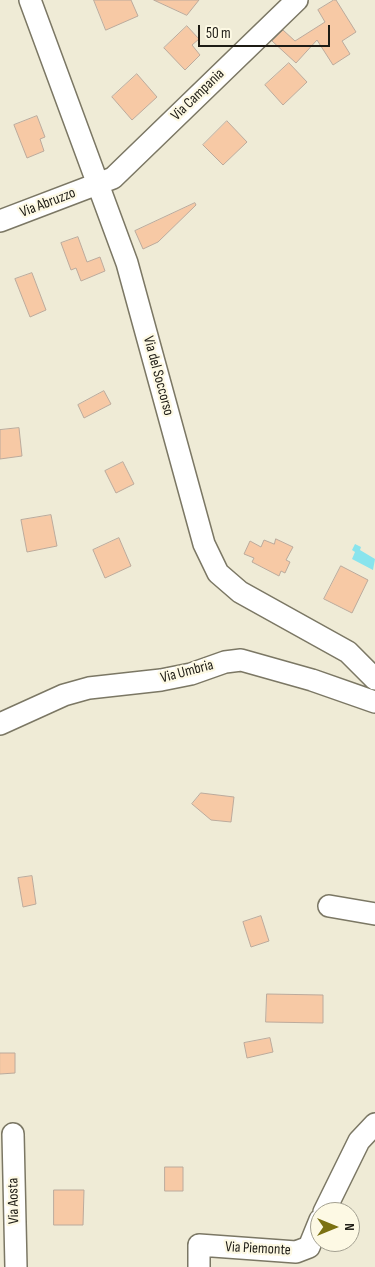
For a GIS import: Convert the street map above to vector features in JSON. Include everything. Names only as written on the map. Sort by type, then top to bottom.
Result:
[{"type":"street","name":"Via del Soccorso","points":[[30,0],[96,184],[127,263],[204,544],[218,574],[240,592],[348,652],[375,679]]},
{"type":"street","name":"Via Campania","points":[[96,184],[113,178],[296,0]]},
{"type":"street","name":"Via Abruzzo","points":[[0,221],[96,184]]},
{"type":"street","name":"Via Umbria","points":[[0,724],[64,695],[89,688],[161,680],[191,674],[225,662],[241,660],[312,680],[375,702]]},
{"type":"street","points":[[329,906],[375,914]]},
{"type":"street","points":[[329,1202],[359,1141],[375,1124]]},
{"type":"street","name":"Via Aosta","points":[[13,1134],[16,1267]]},
{"type":"street","name":"Via Piemonte","points":[[199,1267],[199,1245],[296,1252],[309,1247],[310,1245]]},
{"type":"water","points":[[355,544],[361,547],[360,550],[375,559],[373,570],[352,559],[355,552],[352,550]]},
{"type":"building","points":[[94,0],[131,0],[138,16],[106,30]]},
{"type":"building","points":[[154,0],[199,0],[187,15]]},
{"type":"building","points":[[336,0],[356,32],[342,41],[350,54],[333,65],[317,40],[296,63],[272,41],[283,30],[295,41],[325,22],[318,10]]},
{"type":"building","points":[[187,26],[199,39],[192,45],[200,55],[185,70],[164,48]]},
{"type":"building","points":[[289,63],[307,82],[283,105],[265,85]]},
{"type":"building","points":[[137,74],[157,97],[132,120],[112,97]]},
{"type":"building","points":[[37,116],[45,137],[40,139],[44,151],[27,158],[14,125]]},
{"type":"building","points":[[227,121],[247,142],[223,165],[203,145]]},
{"type":"building","points":[[195,203],[196,205],[158,242],[143,249],[135,231]]},
{"type":"building","points":[[78,237],[87,262],[100,257],[105,271],[81,281],[76,268],[71,270],[61,243]]},
{"type":"building","points":[[32,273],[46,310],[30,317],[15,279]]},
{"type":"building","points":[[104,391],[111,404],[84,418],[78,405]]},
{"type":"building","points":[[19,428],[22,456],[0,459],[0,430]]},
{"type":"building","points":[[123,462],[134,484],[116,493],[105,471]]},
{"type":"building","points":[[51,515],[57,546],[27,552],[21,520]]},
{"type":"building","points":[[119,538],[131,566],[105,578],[93,550]]},
{"type":"building","points":[[276,539],[293,547],[286,560],[290,562],[285,573],[281,571],[279,576],[252,562],[254,558],[244,554],[250,541],[261,547],[264,540],[274,544]]},
{"type":"building","points":[[341,566],[368,580],[352,613],[324,599]]},
{"type":"building","points":[[201,793],[234,797],[231,822],[211,820],[192,804]]},
{"type":"building","points":[[32,876],[36,904],[23,907],[18,878]]},
{"type":"building","points":[[261,916],[269,941],[251,947],[243,922]]},
{"type":"building","points":[[267,994],[323,995],[323,1023],[266,1022]]},
{"type":"building","points":[[270,1038],[273,1052],[247,1058],[244,1043]]},
{"type":"building","points":[[0,1053],[15,1053],[15,1073],[0,1074]]},
{"type":"building","points":[[165,1167],[183,1167],[183,1191],[165,1191]]},
{"type":"building","points":[[54,1190],[84,1190],[83,1225],[54,1225]]}]
